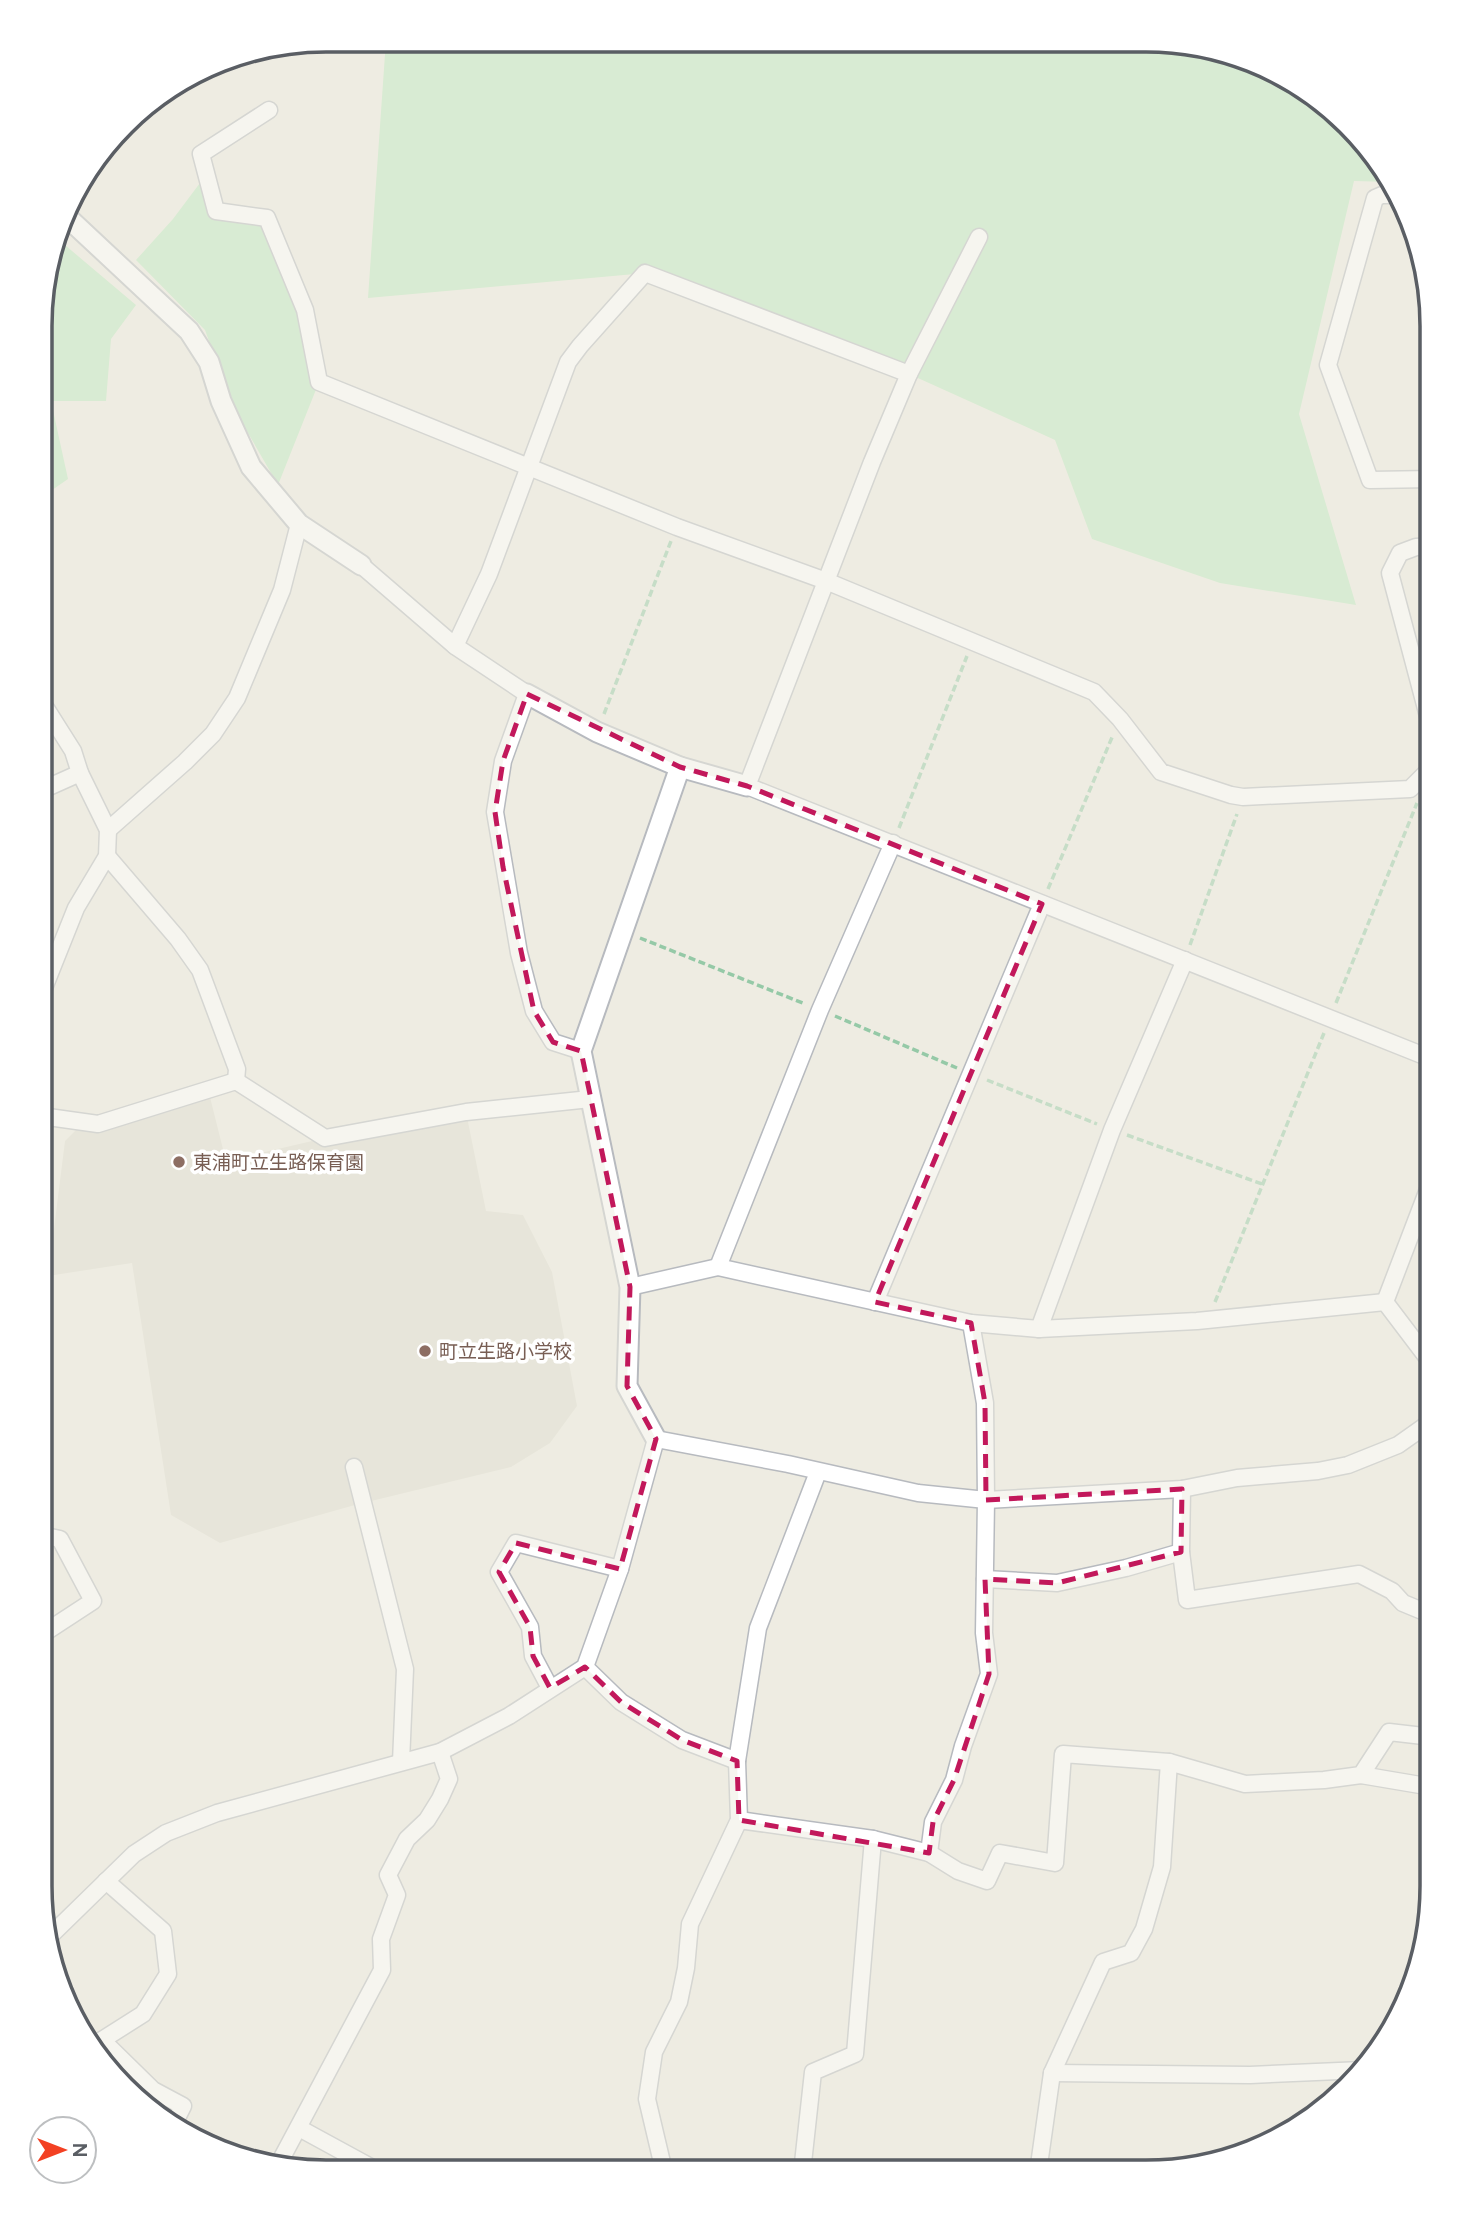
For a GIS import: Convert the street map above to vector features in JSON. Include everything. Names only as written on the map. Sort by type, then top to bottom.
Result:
[{"type":"street","points":[[269,110],[201,154],[216,211],[267,218],[305,310],[319,382],[677,527],[827,581],[1094,691],[1120,719],[1161,772],[1243,797],[1410,789],[1420,778]]},
{"type":"street","points":[[1387,195],[1375,198],[1328,365],[1370,480],[1420,479]]},
{"type":"street","points":[[73,222],[189,331],[209,362],[221,401],[251,467],[299,524],[361,565],[455,646],[527,694],[597,732],[680,767],[747,786],[1420,1054]]},
{"type":"street","points":[[747,786],[909,373],[979,237]]},
{"type":"street","points":[[455,646],[489,574],[568,362],[645,273],[909,373]]},
{"type":"street","points":[[108,830],[185,762],[212,734],[237,698],[282,590],[299,524]]},
{"type":"street","points":[[1420,547],[1400,553],[1390,573],[1420,686]]},
{"type":"street","points":[[527,694],[503,761],[495,811],[500,845],[519,953],[534,1011],[553,1042],[581,1051]]},
{"type":"street","points":[[52,718],[73,751],[80,773],[108,830],[107,856],[76,908],[52,968]]},
{"type":"street","points":[[56,1930],[134,1854],[166,1833],[217,1813],[440,1752],[509,1716],[585,1667],[620,1569],[656,1439],[627,1386],[630,1287],[581,1051],[680,767]]},
{"type":"street","points":[[52,786],[80,773]]},
{"type":"street","points":[[718,1267],[820,1010],[893,843]]},
{"type":"street","points":[[107,856],[178,939],[200,970],[237,1069],[236,1081]]},
{"type":"street","points":[[875,1302],[1042,904]]},
{"type":"street","points":[[1039,1329],[1112,1130],[1185,960]]},
{"type":"street","points":[[52,1118],[98,1124],[236,1081],[325,1138],[466,1112],[590,1100]]},
{"type":"street","points":[[1385,1302],[1420,1210]]},
{"type":"street","points":[[630,1287],[718,1267],[971,1322],[1039,1329],[1208,1320],[1385,1302]]},
{"type":"street","points":[[1385,1302],[1420,1348]]},
{"type":"street","points":[[929,1853],[933,1822],[954,1780],[963,1746],[989,1674],[984,1633],[985,1403],[971,1322]]},
{"type":"street","points":[[656,1439],[788,1464],[918,1493],[986,1500],[1182,1489],[1237,1478],[1318,1471],[1348,1465],[1398,1445],[1420,1429]]},
{"type":"street","points":[[354,1467],[405,1669],[401,1762]]},
{"type":"street","points":[[661,2160],[647,2099],[654,2052],[679,2002],[686,1968],[690,1924],[739,1820],[737,1761],[758,1628],[818,1472]]},
{"type":"street","points":[[1182,1489],[1181,1552],[1187,1600],[1359,1574],[1392,1591],[1403,1603],[1420,1610]]},
{"type":"street","points":[[52,1537],[60,1539],[93,1601],[52,1627]]},
{"type":"street","points":[[550,1688],[533,1656],[530,1627],[499,1572],[516,1544],[620,1569]]},
{"type":"street","points":[[985,1578],[1057,1583],[1126,1568],[1181,1552]]},
{"type":"street","points":[[585,1667],[621,1702],[682,1740],[737,1761]]},
{"type":"street","points":[[1361,1775],[1389,1732],[1420,1736]]},
{"type":"street","points":[[283,2157],[382,1970],[381,1939],[397,1895],[388,1875],[407,1839],[427,1820],[440,1800],[449,1779],[440,1752]]},
{"type":"street","points":[[739,1820],[873,1839],[929,1853],[958,1871],[987,1881],[1000,1853],[1055,1863],[1063,1755],[1169,1762],[1245,1784],[1324,1780],[1361,1775],[1420,1785]]},
{"type":"street","points":[[1040,2160],[1052,2073],[1103,1962],[1131,1953],[1144,1929],[1162,1867],[1169,1762]]},
{"type":"street","points":[[803,2160],[813,2072],[855,2054],[873,1839]]},
{"type":"street","points":[[102,2043],[143,2014],[168,1974],[163,1931],[106,1881]]},
{"type":"street","points":[[113,2058],[153,2090],[183,2106],[178,2116]]},
{"type":"street","points":[[1052,2073],[1250,2075],[1349,2071]]},
{"type":"street","points":[[299,2129],[357,2160]]},
{"type":"path","points":[[597,732],[677,527]]},
{"type":"path","points":[[893,843],[973,641]]},
{"type":"path","points":[[1042,904],[1120,719]]},
{"type":"path","points":[[1208,1320],[1420,794]]},
{"type":"path","points":[[1185,960],[1243,797]]},
{"type":"path","points":[[622,930],[970,1074],[1112,1130],[1262,1184]]},
{"type":"highlighted area","points":[[527,694],[680,767],[747,786],[1042,904],[875,1302],[971,1323],[985,1403],[986,1500],[1182,1489],[1181,1552],[1057,1583],[985,1579],[989,1674],[954,1780],[933,1822],[929,1853],[739,1820],[737,1761],[682,1740],[621,1702],[585,1667],[550,1688],[533,1656],[530,1627],[499,1572],[516,1543],[620,1569],[656,1439],[627,1386],[630,1287],[581,1051],[553,1042],[534,1011],[503,867],[495,812],[503,761]]},
{"type":"shaded area","points":[[208,1089],[226,1161],[325,1138],[466,1112],[486,1211],[523,1215],[552,1272],[577,1406],[550,1443],[511,1467],[355,1505],[220,1543],[171,1515],[132,1263],[52,1275],[52,1244],[65,1141],[77,1129]]},
{"type":"green space","points":[[385,52],[1147,52],[1183,55],[1235,67],[1284,89],[1327,120],[1353,146],[1379,182],[1354,181],[1299,414],[1356,605],[1220,583],[1092,539],[1055,440],[909,374],[646,273],[368,298]]},
{"type":"green space","points":[[201,154],[216,211],[267,218],[305,311],[319,382],[278,485],[233,407],[205,330],[136,260],[173,219],[200,183]]},
{"type":"green space","points":[[65,245],[136,305],[111,339],[106,401],[52,401],[53,308]]},
{"type":"green space","points":[[52,406],[68,479],[52,490]]},
{"type":"place","name":"東浦町立生路保育園","points":[[179,1162]]},
{"type":"place","name":"町立生路小学校","points":[[425,1351]]}]
